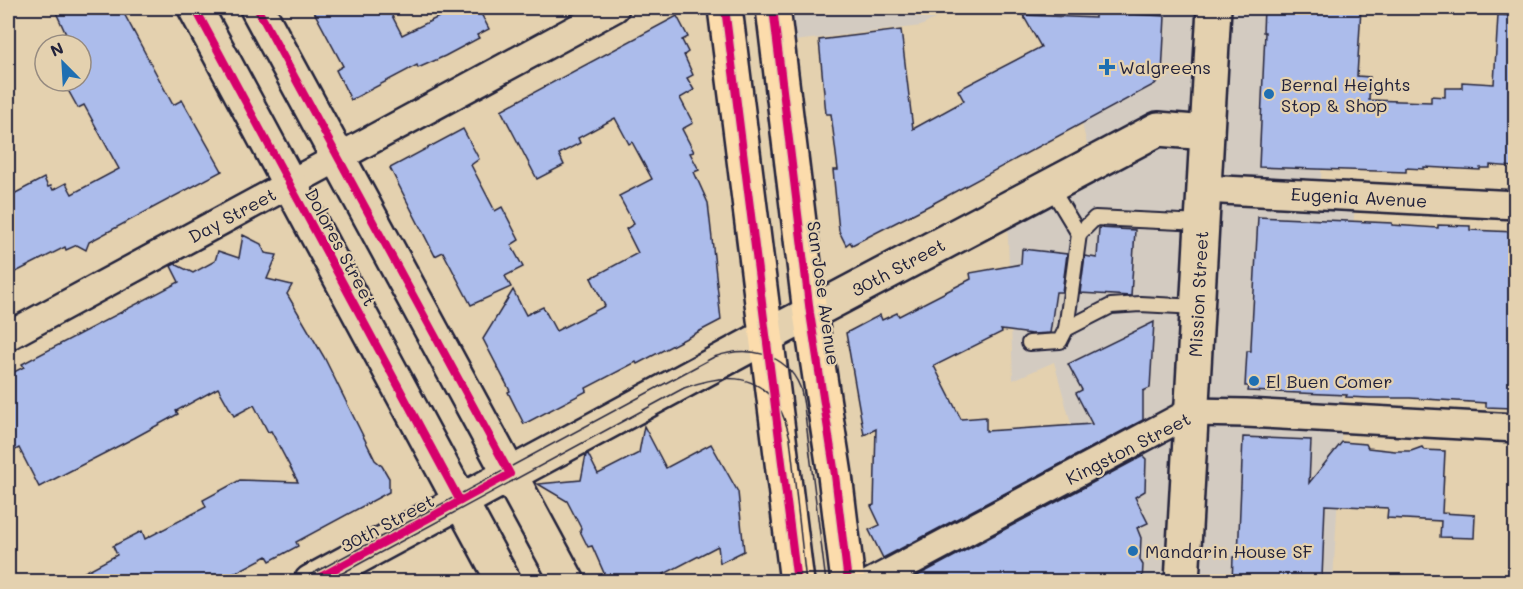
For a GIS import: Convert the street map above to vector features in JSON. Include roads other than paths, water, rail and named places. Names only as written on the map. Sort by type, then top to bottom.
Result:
[{"type":"main road","name":"Dolores Street","points":[[195,8],[504,582]]},
{"type":"main road","points":[[257,8],[568,582]]},
{"type":"main road","points":[[725,8],[797,582]]},
{"type":"main road","name":"San Jose Avenue","points":[[773,8],[810,313],[835,475],[848,582]]},
{"type":"main road","name":"Mission Street","points":[[1182,582],[1214,8]]},
{"type":"main road","name":"30th Street","points":[[311,582],[810,313],[1158,129],[1207,132]]},
{"type":"street","name":"Day Street","points":[[8,336],[615,8]]},
{"type":"street","name":"Eugenia Avenue","points":[[1203,189],[1515,205]]},
{"type":"street","name":"Kingston Street","points":[[872,582],[1191,412],[1515,428]]},
{"type":"lane","points":[[1050,186],[1079,234]]},
{"type":"lane","points":[[1029,343],[1060,341],[1066,329],[1079,234],[1095,218],[1202,223]]},
{"type":"lane","points":[[1066,329],[1111,306],[1140,304],[1197,307]]},
{"type":"tram line","points":[[297,582],[714,357],[739,352],[764,354],[775,359],[794,375],[800,387],[826,582]]},
{"type":"tram line","points":[[326,582],[684,388],[711,380],[724,379],[736,379],[760,387],[770,396],[783,415],[790,438],[806,582]]},
{"type":"place","name":"Walgreens","points":[[1107,67]]},
{"type":"place","name":"Bernal Heights Stop & Shop","points":[[1269,94]]},
{"type":"place","name":"El Buen Comer","points":[[1254,381]]},
{"type":"place","name":"Mandarin House SF","points":[[1133,551]]}]
